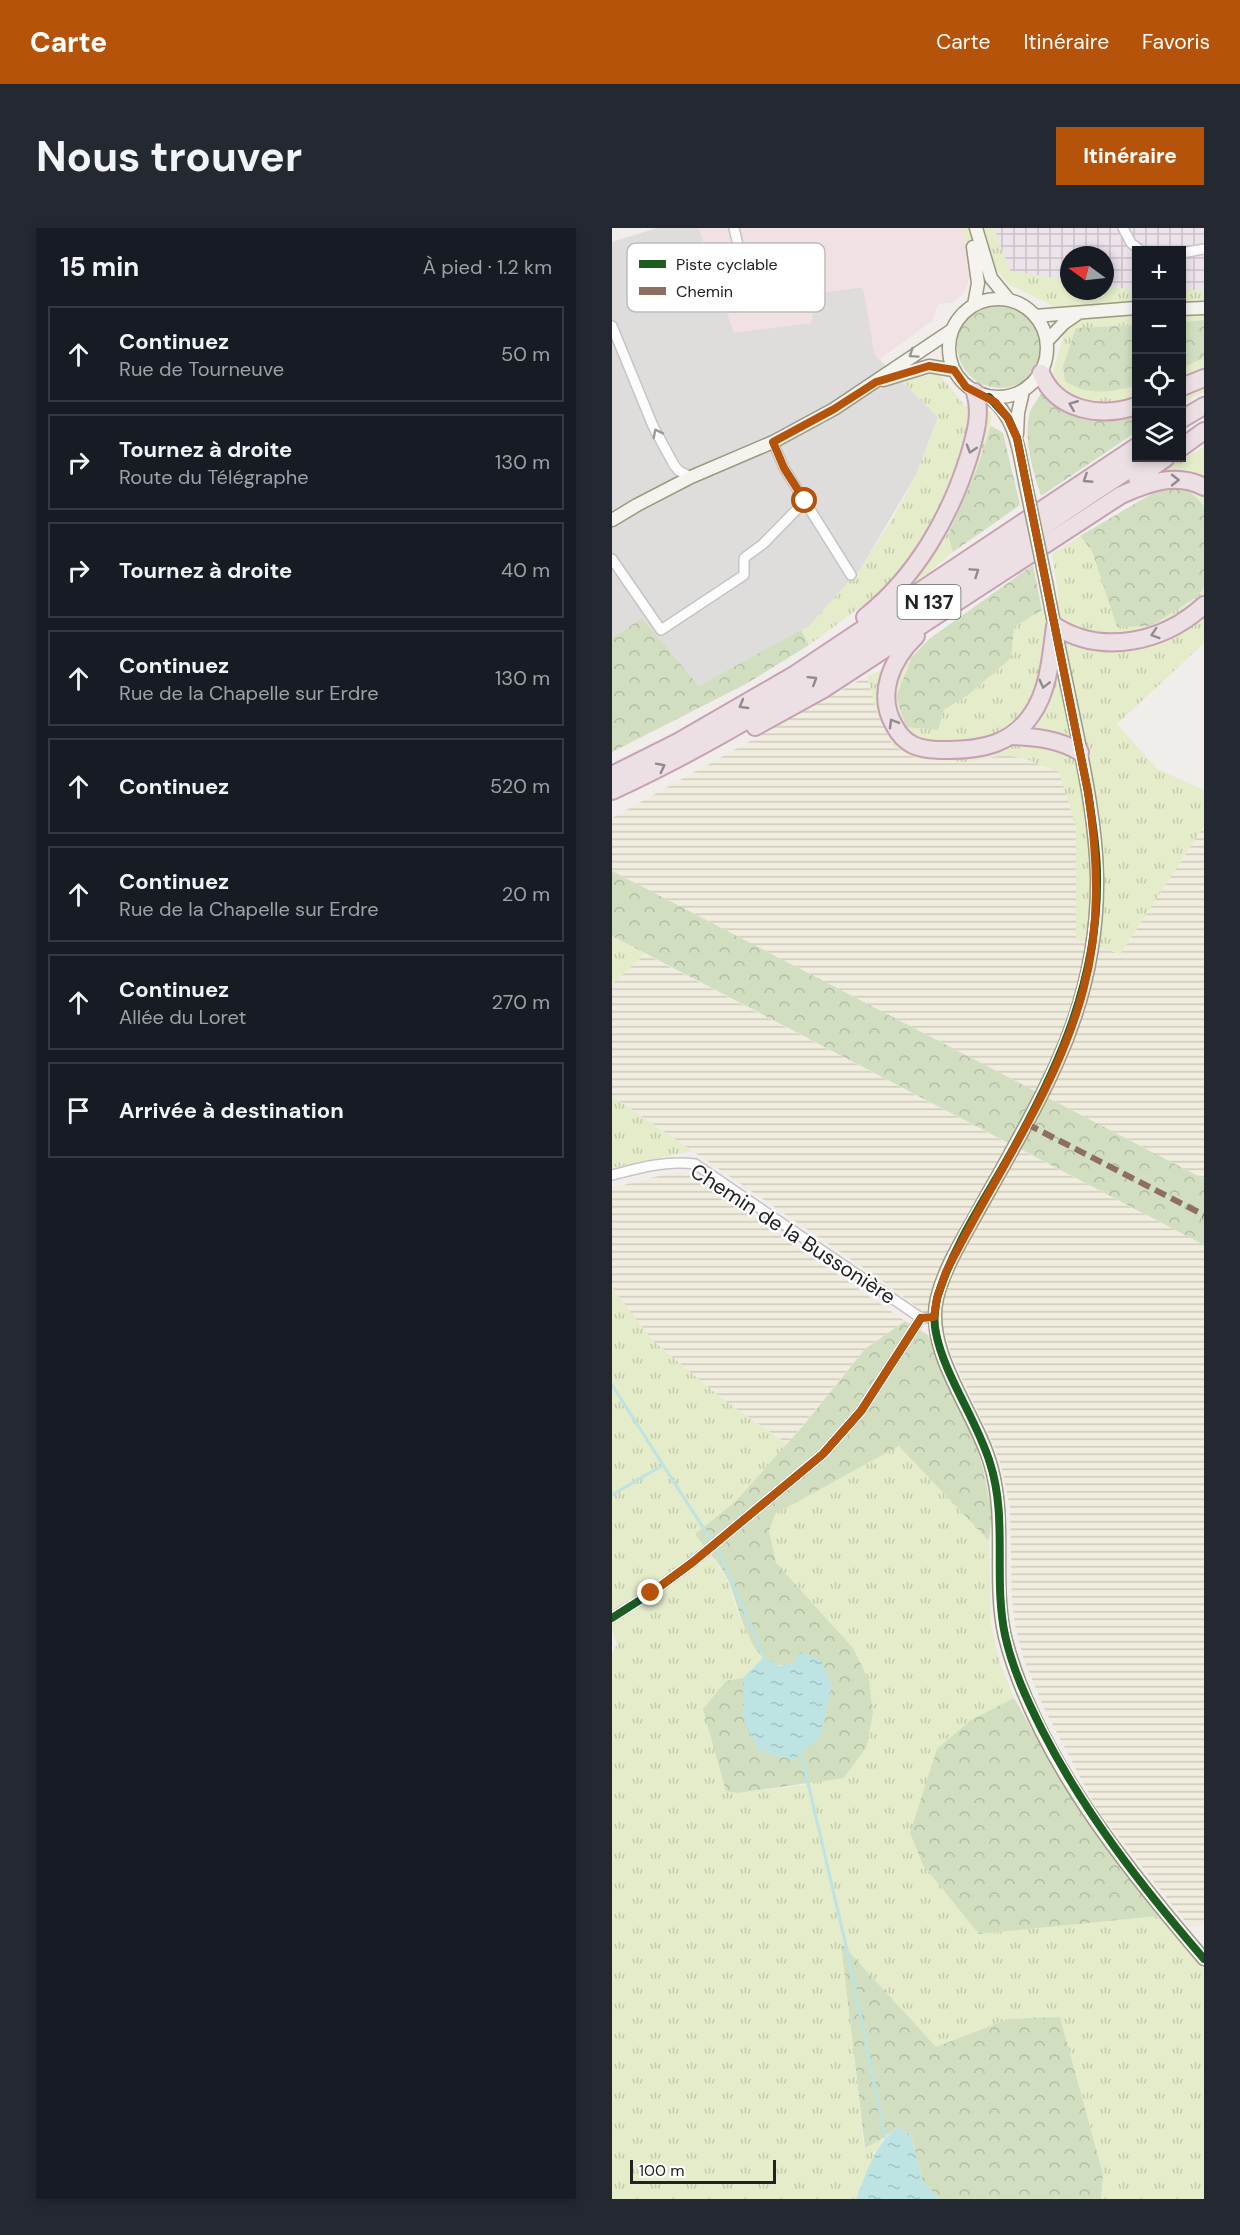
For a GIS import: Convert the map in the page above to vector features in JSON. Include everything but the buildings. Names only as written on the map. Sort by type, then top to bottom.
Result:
[{"type":"highway","points":[[1041,373],[1055,395],[1079,408],[1108,412],[1132,407]]},
{"type":"highway","points":[[1186,385],[1204,378]]},
{"type":"highway","points":[[794,675],[802,661],[851,629],[879,606],[905,578],[926,549],[949,506],[974,438],[982,395]]},
{"type":"highway","points":[[1186,417],[1204,406]]},
{"type":"highway","points":[[1186,433],[1204,422]]},
{"type":"highway","points":[[1186,444],[1204,431]]},
{"type":"highway","name":"N 137","points":[[612,775],[678,742],[794,675],[1132,450]]},
{"type":"highway","name":"N 137","points":[[612,791],[708,742],[841,662],[1141,462]]},
{"type":"highway","points":[[1014,565],[1160,462]]},
{"type":"highway","points":[[708,742],[726,741],[822,690],[1106,505],[1142,486],[1157,481],[1181,480],[1204,487]]},
{"type":"highway","points":[[949,609],[915,637],[896,661],[885,691],[886,712],[897,731],[921,748],[953,750],[981,748],[995,745],[1011,736],[1026,722],[1039,703],[1050,658],[1054,626],[1075,637],[1094,642],[1140,639],[1179,625],[1204,604]]},
{"type":"highway","points":[[1011,736],[1065,743],[1080,752]]},
{"type":"street","points":[[734,228],[738,243]]},
{"type":"street","points":[[969,228],[977,260],[978,283],[974,305]]},
{"type":"street","points":[[976,228],[991,278],[1009,300]]},
{"type":"street","points":[[1123,228],[1135,246]]},
{"type":"street","points":[[1186,252],[1204,249]]},
{"type":"street","points":[[982,395],[1001,398],[1023,391],[1041,373],[1047,353],[1045,331],[1035,316],[1026,308],[1009,300],[985,300],[962,313],[952,330],[948,349],[959,379],[982,395],[1008,418],[1017,438]]},
{"type":"street","points":[[1035,316],[1132,308]]},
{"type":"street","points":[[1186,309],[1204,308]]},
{"type":"street","points":[[1047,341],[1077,314]]},
{"type":"street","points":[[613,330],[653,426],[674,465],[679,471],[692,477]]},
{"type":"street","points":[[612,520],[692,477],[773,442],[834,409],[952,330]]},
{"type":"street","points":[[876,382],[929,366],[954,370]]},
{"type":"street","points":[[1023,391],[1018,413],[1017,438],[1094,833],[1097,874],[1093,942],[1084,990],[1058,1062],[1027,1124],[946,1272],[937,1298],[934,1317],[936,1334],[948,1368],[982,1438],[992,1467],[1000,1524],[999,1584],[1004,1634],[1015,1670],[1059,1764],[1089,1813],[1125,1864],[1204,1959]]},
{"type":"street","points":[[773,442],[784,468],[851,575]]},
{"type":"street","points":[[612,559],[661,630],[744,575],[744,558],[764,544],[805,501]]},
{"type":"street","name":"Chemin de la Bussonière","points":[[612,1175],[637,1168],[680,1162],[695,1164],[921,1318]]},
{"type":"street","points":[[612,1618],[693,1562],[823,1454],[861,1411],[921,1318],[934,1317]]},
{"type":"shaded area","points":[[657,228],[699,228],[704,243],[627,243],[627,312],[727,312],[734,333],[778,312],[825,312],[825,292],[863,287],[875,355],[938,417],[916,475],[861,568],[807,629],[699,686],[642,618],[612,638],[612,242]]},
{"type":"shaded area","points":[[699,228],[963,228],[970,261],[970,277],[959,298],[952,303],[938,304],[932,321],[880,359],[875,355],[863,287],[825,292],[825,243],[704,243]]},
{"type":"shaded area","points":[[994,228],[1204,228],[1204,290],[1186,290],[1186,246],[1132,246],[1132,289],[1114,287],[1114,246],[1060,246],[1060,279],[1010,271]]},
{"type":"shaded area","points":[[727,312],[813,312],[811,323],[734,333]]},
{"type":"shaded area","points":[[867,676],[878,715],[966,762],[1004,755],[1023,758],[1059,772],[1076,826],[1076,939],[1120,954],[1204,826],[1204,1179],[612,871],[612,818]]},
{"type":"shaded area","points":[[645,954],[1204,1245],[1204,1925],[1189,1926],[1098,1811],[1044,1708],[1024,1660],[1015,1626],[1012,1599],[1010,1507],[1001,1465],[952,1357],[943,1327],[881,1280],[612,1096],[612,984]]},
{"type":"shaded area","points":[[678,1171],[700,1179],[905,1321],[865,1349],[787,1444],[721,1398],[652,1340],[612,1288],[612,1188]]},
{"type":"green space","points":[[963,228],[994,228],[1010,271],[1060,279],[1060,300],[1114,300],[1114,287],[1132,289],[1132,325],[1076,328],[1118,391],[1132,387],[1132,416],[1090,420],[1059,409],[1041,394],[1052,376],[1064,333],[1050,304],[1008,284],[999,272],[970,277],[970,261]]},
{"type":"green space","points":[[1186,290],[1204,290],[1204,320],[1186,322]]},
{"type":"green space","points":[[1000,302],[1024,309],[1036,321],[1043,345],[1036,369],[1024,381],[1000,388],[976,381],[964,369],[957,345],[964,321],[976,309]]},
{"type":"green space","points":[[1204,320],[1204,358],[1186,366],[1186,354],[1186,322]]},
{"type":"green space","points":[[1132,325],[1132,387],[1109,391],[1090,391],[1065,381],[1063,366],[1076,328]]},
{"type":"green space","points":[[1204,358],[1204,392],[1186,401],[1186,366]]},
{"type":"green space","points":[[939,374],[965,406],[991,412],[991,426],[976,471],[948,535],[953,552],[910,588],[887,587],[809,645],[801,630],[807,628],[861,568],[893,518],[916,475],[938,417],[901,380]]},
{"type":"green space","points":[[1041,394],[1059,409],[1090,420],[1132,416],[1132,435],[1041,496],[1030,456],[1028,436],[1029,415]]},
{"type":"green space","points":[[991,426],[1003,433],[1020,505],[953,552],[948,535],[976,471]]},
{"type":"green space","points":[[1204,447],[1204,506],[1163,470],[1177,462],[1186,462],[1186,457]]},
{"type":"green space","points":[[1163,470],[1204,506],[1204,587],[1198,596],[1151,626],[1117,627],[1092,551],[1080,536],[1153,493]]},
{"type":"green space","points":[[1080,536],[1092,551],[1117,627],[1198,596],[1204,587],[1204,643],[1117,724],[1157,769],[1204,790],[1204,826],[1120,954],[1076,939],[1076,827],[1059,772],[1023,758],[1004,755],[966,762],[916,758],[893,746],[878,715],[867,676],[912,657],[896,697],[906,727],[938,730],[944,710],[968,695],[1011,658],[1014,627],[1059,600],[1052,554]]},
{"type":"green space","points":[[1033,565],[1042,610],[1014,627],[1011,658],[968,695],[944,710],[938,730],[906,727],[896,697],[912,657],[929,639]]},
{"type":"green space","points":[[642,618],[699,686],[801,630],[809,645],[744,685],[612,752],[612,638]]},
{"type":"green space","points":[[612,871],[1204,1179],[1204,1245],[612,936]]},
{"type":"green space","points":[[612,936],[645,954],[612,984]]},
{"type":"green space","points":[[612,1096],[692,1151],[612,1168]]},
{"type":"green space","points":[[612,1288],[652,1340],[721,1398],[787,1444],[735,1502],[696,1534],[726,1577],[749,1638],[779,1666],[738,1793],[810,1784],[873,1712],[869,1680],[853,1648],[776,1563],[769,1531],[775,1514],[899,1446],[989,1541],[991,1625],[1000,1663],[1014,1698],[971,1720],[910,1833],[923,1865],[979,1934],[1158,1916],[1204,1969],[1204,2199],[1101,2199],[1103,2173],[1060,2017],[1008,2019],[936,2047],[842,1944],[864,2148],[885,2137],[874,2154],[856,2199],[612,2199],[612,1654],[617,1644],[612,1628]]},
{"type":"green space","points":[[905,1321],[928,1335],[965,1411],[983,1468],[992,1514],[989,1541],[899,1446],[775,1514],[769,1531],[776,1563],[853,1648],[869,1680],[873,1712],[867,1746],[844,1778],[738,1793],[726,1791],[703,1709],[726,1681],[743,1678],[743,1718],[794,1663],[780,1665],[769,1662],[759,1653],[745,1628],[726,1576],[695,1534],[735,1502],[802,1427],[865,1349]]},
{"type":"green space","points":[[1014,1698],[1058,1776],[1158,1916],[979,1934],[923,1865],[910,1833],[937,1749],[971,1720]]},
{"type":"green space","points":[[841,1943],[936,2047],[1008,2019],[1060,2017],[1103,2174],[1101,2199],[939,2199],[923,2182],[911,2135],[897,2127],[865,2148]]},
{"type":"water","points":[[800,1652],[821,1659],[832,1685],[821,1736],[793,1760],[758,1750],[743,1718],[743,1678],[764,1657],[779,1666],[794,1663]]},
{"type":"water","points":[[897,2127],[911,2135],[923,2182],[939,2199],[856,2199],[882,2142]]},
{"type":"waterway","points":[[612,1385],[711,1540]]},
{"type":"waterway","points":[[612,1495],[663,1465]]},
{"type":"waterway","points":[[718,1549],[764,1657]]},
{"type":"waterway","points":[[801,1753],[847,1950],[885,2137]]},
{"type":"marked path","points":[[1027,1124],[1204,1215]]},
{"type":"cycle path","points":[[989,397],[1008,418],[1017,438],[1088,792],[1096,854],[1096,914],[1083,987],[1059,1057],[1026,1125],[969,1225],[944,1277],[938,1295],[935,1328],[946,1365],[990,1463],[998,1505],[1002,1614],[1008,1647],[1020,1684],[1059,1761],[1096,1821],[1137,1877],[1204,1959]]},
{"type":"cycle path","points":[[612,1618],[693,1562],[823,1454],[861,1411],[921,1318]]},
{"type":"route","points":[[651,1593],[693,1562],[823,1454],[861,1411],[921,1318],[934,1317],[937,1298],[946,1272],[1027,1124],[1058,1062],[1084,990],[1093,942],[1097,874],[1088,792],[1017,438],[1008,418],[989,397],[966,387],[954,370],[937,366],[921,367],[876,382],[834,409],[773,442],[784,468],[805,501]]}]
